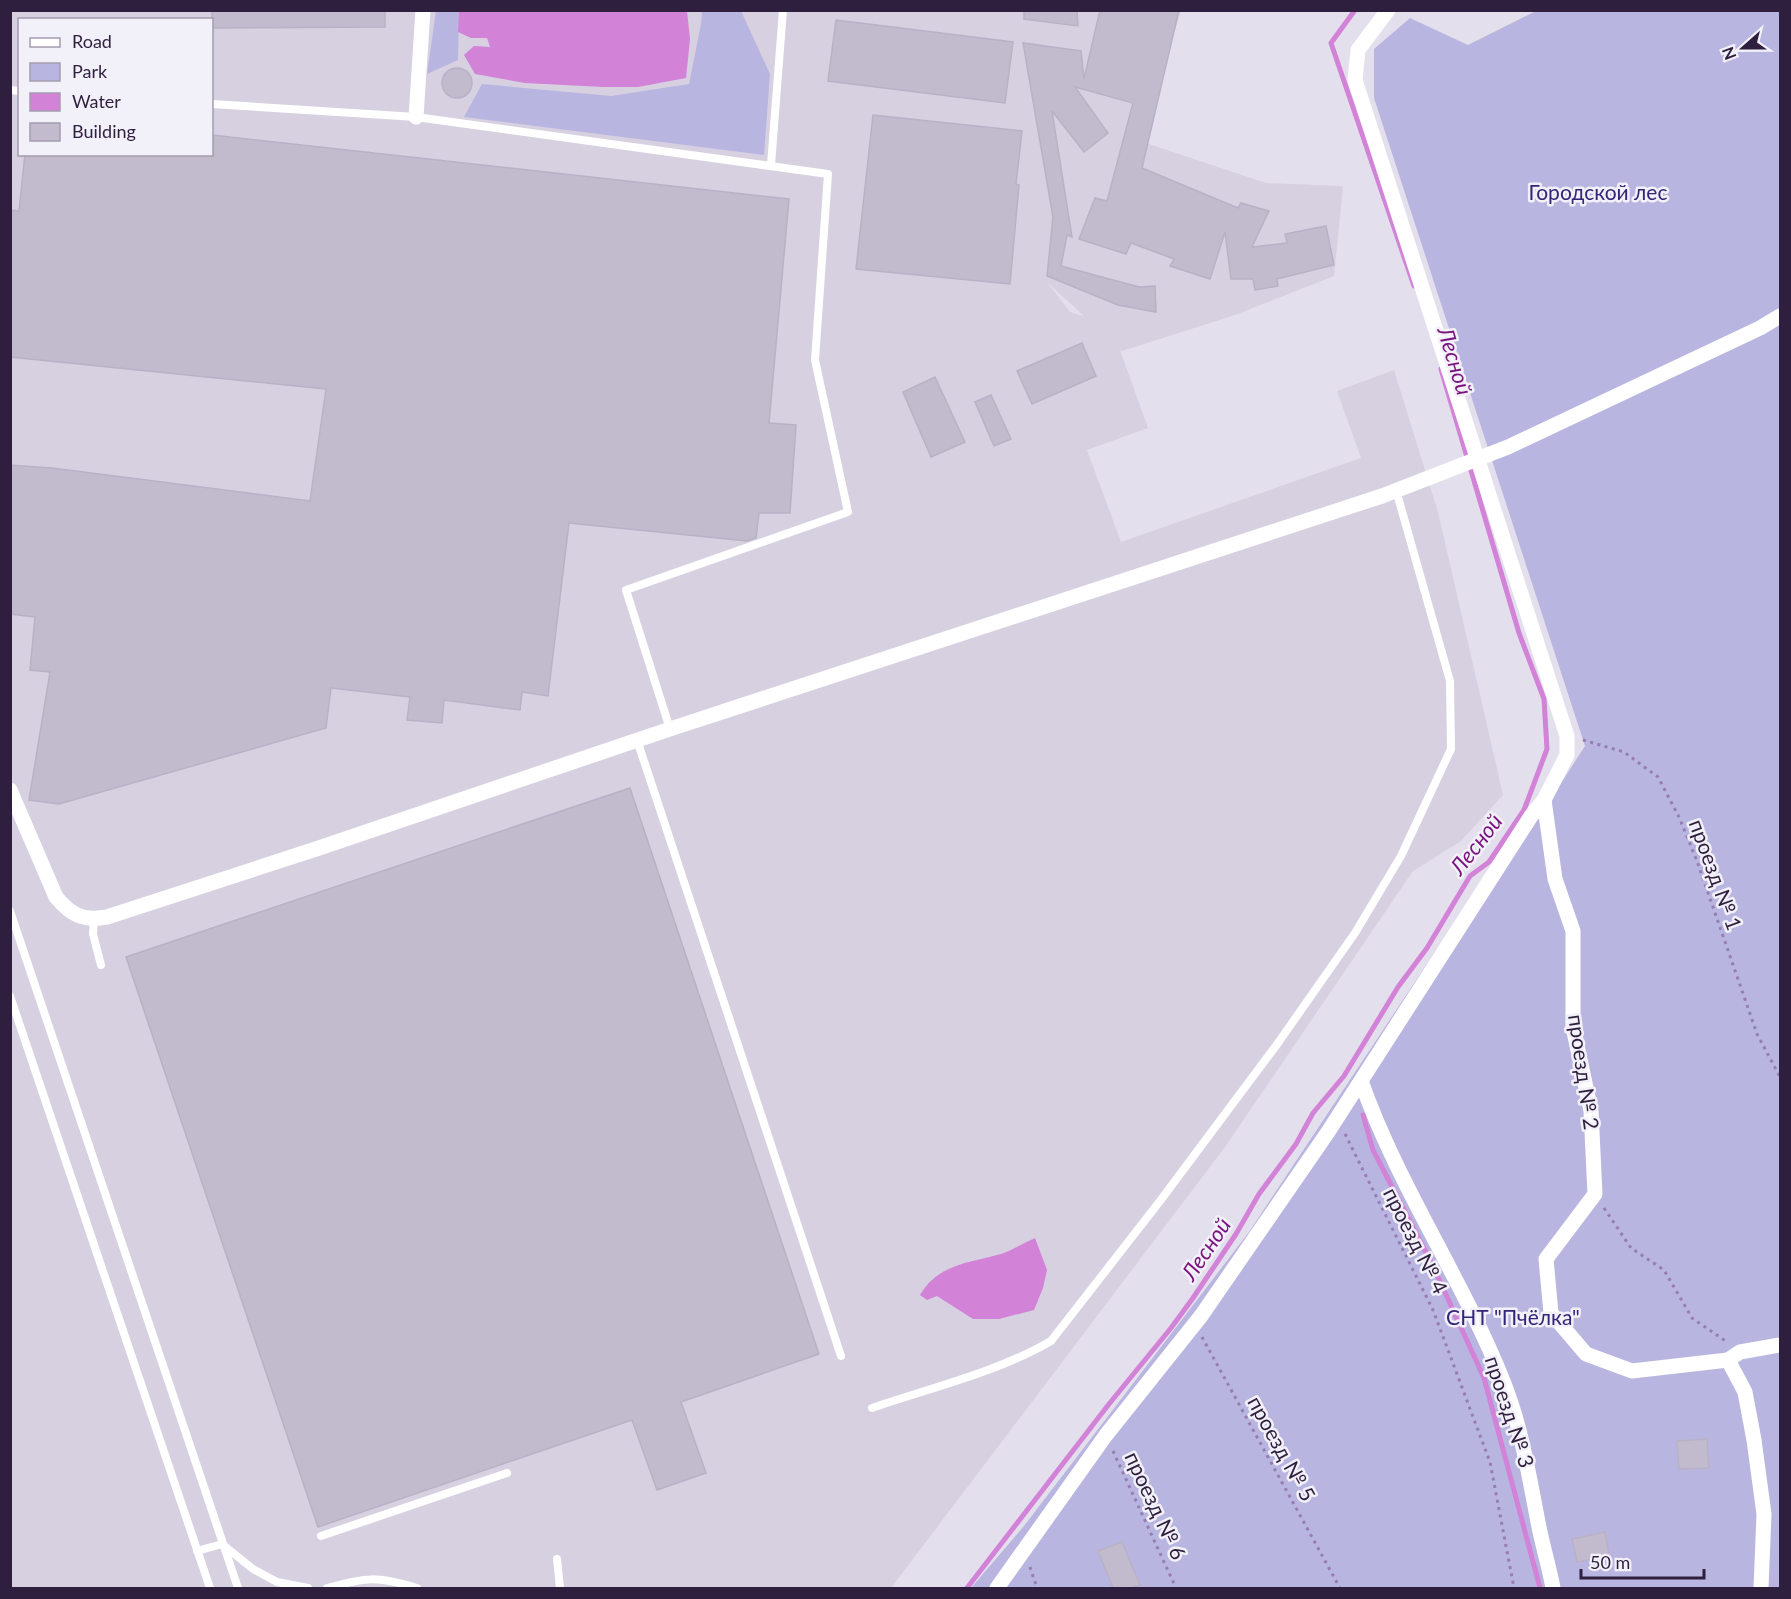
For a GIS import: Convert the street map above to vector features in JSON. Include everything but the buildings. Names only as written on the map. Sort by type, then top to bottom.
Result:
[{"type":"street","points":[[416,117],[423,10]]},
{"type":"street","points":[[997,1588],[1025,1552],[1106,1435],[1195,1324],[1337,1119],[1531,816],[1544,800],[1567,755],[1567,736],[1355,80],[1358,50],[1388,10]]},
{"type":"street","points":[[10,790],[56,897],[66,909],[80,917],[94,919],[107,917],[1396,490],[1539,432],[1749,333],[1780,315]]},
{"type":"street","name":"проезд № 2","points":[[1544,800],[1556,879],[1573,931],[1574,1027],[1591,1111],[1595,1194]]},
{"type":"street","name":"проезд № 3","points":[[1361,1081],[1375,1120],[1432,1237],[1467,1299],[1504,1383],[1526,1460],[1538,1526],[1553,1588]]},
{"type":"street","points":[[1595,1194],[1546,1259],[1551,1313],[1586,1354],[1632,1371],[1734,1356],[1780,1345]]},
{"type":"street","points":[[1734,1356],[1745,1392],[1764,1514],[1761,1588]]},
{"type":"lane","points":[[771,165],[783,10]]},
{"type":"lane","points":[[213,104],[416,117],[828,174],[815,360],[848,512],[626,590],[670,729]]},
{"type":"lane","points":[[872,1408],[975,1373],[1035,1350],[1051,1341],[1160,1201],[1278,1043],[1355,933],[1401,856],[1451,749],[1450,681],[1396,490]]},
{"type":"lane","points":[[638,740],[841,1356]]},
{"type":"lane","points":[[10,911],[238,1588]]},
{"type":"lane","points":[[94,919],[93,934],[101,965]]},
{"type":"lane","points":[[10,996],[210,1588]]},
{"type":"lane","points":[[321,1536],[507,1473]]},
{"type":"lane","points":[[197,1551],[222,1544]]},
{"type":"lane","points":[[222,1544],[253,1569],[269,1578],[308,1588]]},
{"type":"lane","points":[[557,1558],[560,1588]]},
{"type":"lane","points":[[327,1588],[361,1579],[388,1580],[417,1588]]},
{"type":"path","name":"проезд № 1","points":[[1567,736],[1624,752],[1658,777],[1679,817],[1697,861],[1757,1034],[1780,1077]]},
{"type":"path","name":"проезд № 4","points":[[1337,1119],[1433,1310],[1490,1462],[1514,1588]]},
{"type":"path","points":[[1595,1194],[1631,1248],[1664,1270],[1692,1318],[1734,1356]]},
{"type":"path","name":"проезд № 5","points":[[1195,1324],[1340,1588]]},
{"type":"path","name":"проезд № 6","points":[[1106,1435],[1176,1588]]},
{"type":"path","points":[[1025,1552],[1037,1588]]},
{"type":"shaded area","points":[[11,11],[1181,11],[1140,141],[1266,183],[1343,186],[1334,276],[1235,315],[1120,350],[1148,428],[1087,450],[1121,542],[1361,458],[1337,391],[1394,370],[1438,512],[1503,795],[1461,841],[1413,871],[1225,1147],[891,1588],[11,1588]],"holes":[[[1047,282],[1083,315],[1070,312]]]},
{"type":"green space","points":[[436,11],[459,11],[458,60],[427,74]]},
{"type":"green space","points":[[702,11],[741,11],[770,74],[764,155],[464,117],[482,84],[611,96],[689,84]]},
{"type":"green space","points":[[1536,11],[1780,11],[1780,1588],[971,1588],[1024,1526],[1249,1232],[1468,902],[1529,833],[1585,746],[1374,98],[1374,49],[1410,18],[1468,45]]},
{"type":"water","points":[[459,11],[687,11],[690,39],[686,78],[638,87],[603,87],[525,83],[475,74],[464,55],[474,46],[490,47],[487,38],[471,38],[458,32]]},
{"type":"water","points":[[1035,1238],[1047,1270],[1034,1310],[999,1319],[973,1319],[937,1296],[927,1300],[920,1295],[936,1277],[955,1266],[1001,1254]]},
{"type":"waterway","name":"Лесной","points":[[1355,10],[1331,43],[1414,286]]},
{"type":"waterway","name":"Лесной","points":[[967,1588],[1193,1298],[1236,1234],[1259,1194],[1296,1144],[1313,1113],[1344,1076],[1398,987],[1427,948],[1470,876],[1489,862],[1524,810],[1547,749],[1544,699],[1519,633],[1441,369]]},
{"type":"waterway","points":[[1363,1115],[1373,1150],[1432,1264],[1484,1378],[1540,1588]]},
{"type":"park label","name":"Городской лес","points":[[1598,193]]},
{"type":"park label","name":"СНТ \"Пчёлка\"","points":[[1513,1318]]}]
